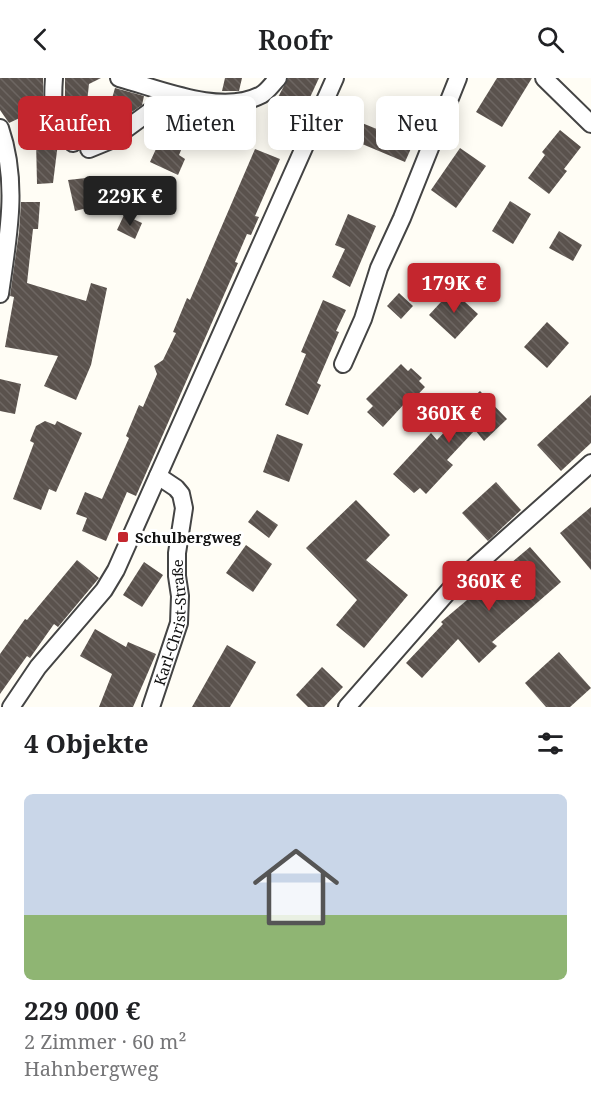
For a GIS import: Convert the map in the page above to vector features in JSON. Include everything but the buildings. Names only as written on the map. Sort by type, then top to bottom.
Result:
[{"type":"street","points":[[53,96],[54,78]]},
{"type":"street","points":[[119,78],[187,96]]},
{"type":"street","points":[[256,97],[267,91],[278,78]]},
{"type":"street","points":[[11,707],[38,667],[104,590],[116,570],[335,78]]},
{"type":"street","points":[[343,364],[363,319],[379,268],[402,218],[458,78]]},
{"type":"street","points":[[544,78],[591,124]]},
{"type":"street","points":[[0,128],[9,161],[11,183],[9,225],[0,294]]},
{"type":"street","points":[[347,707],[453,586],[591,463]]},
{"type":"street","name":"Karl-Christ-Straße","points":[[151,707],[178,623],[180,596],[177,553],[184,508],[181,495],[176,488],[158,476]]},
{"type":"place","name":"Schulbergweg","points":[[123,537]]}]
